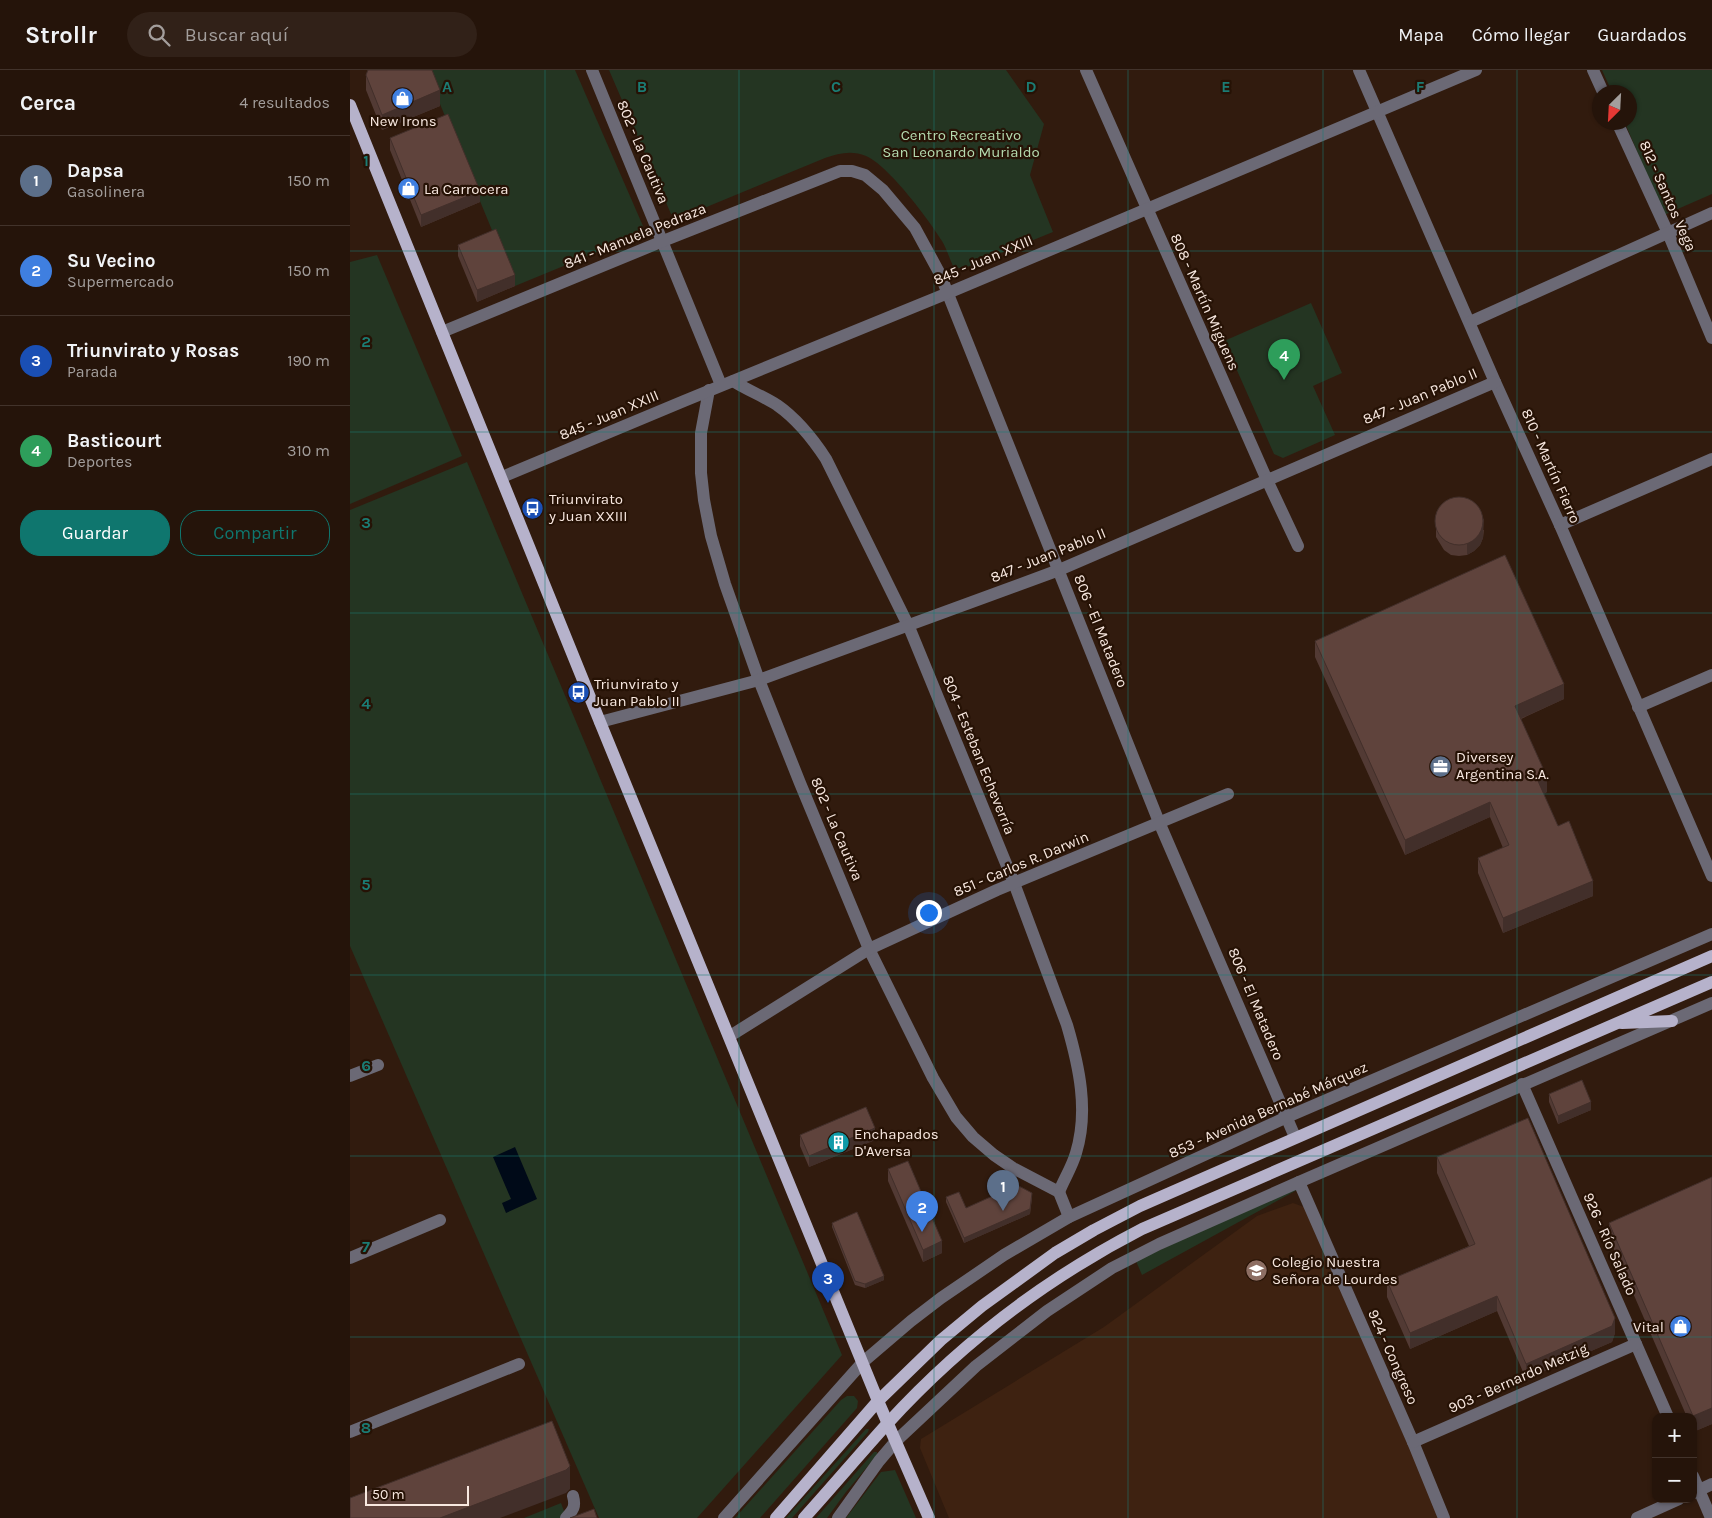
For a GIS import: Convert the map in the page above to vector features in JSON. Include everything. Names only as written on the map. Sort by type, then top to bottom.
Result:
[{"type":"main road","points":[[350,105],[600,722],[878,1401],[928,1518]]},
{"type":"main road","points":[[776,1518],[878,1401],[941,1340],[982,1306],[1055,1253],[1140,1206],[1712,956]]},
{"type":"main road","points":[[804,1518],[888,1423],[952,1361],[1017,1307],[1087,1259],[1114,1243],[1142,1229],[1712,982]]},
{"type":"main road","points":[[1614,1024],[1672,1021]]},
{"type":"street","name":"802 - La Cautiva","points":[[592,70],[721,386],[705,407],[700,449],[704,500],[711,536],[725,584],[759,680],[800,783],[869,948],[933,1078],[956,1117],[973,1137],[994,1155],[1013,1168],[1059,1192]]},
{"type":"street","name":"808 - Martín Miguens","points":[[1086,70],[1146,209],[1298,546]]},
{"type":"street","name":"810 - Martín Fierro","points":[[1359,70],[1495,382],[1560,525],[1712,876]]},
{"type":"street","name":"845 - Juan XXIII","points":[[502,477],[948,293],[1476,70]]},
{"type":"street","points":[[1593,70],[1600,85]]},
{"type":"street","name":"812 - Santos Vega","points":[[1621,130],[1668,233],[1712,338]]},
{"type":"street","name":"841 - Manuela Pedraza","points":[[442,332],[840,171]]},
{"type":"street","name":"806 - El Matadero","points":[[840,171],[852,171],[865,175],[883,190],[915,228],[940,274],[1159,822],[1295,1137]]},
{"type":"street","points":[[1470,322],[1712,213]]},
{"type":"street","name":"847 - Juan Pablo II","points":[[600,722],[759,680],[909,627],[1059,570],[1495,382]]},
{"type":"street","name":"804 - Esteban Echeverría","points":[[721,386],[778,406],[815,443],[826,459],[909,627],[1014,883],[1072,1044],[1080,1082],[1082,1121],[1075,1155],[1059,1192]]},
{"type":"street","points":[[1560,525],[1712,458]]},
{"type":"street","points":[[1638,707],[1712,675]]},
{"type":"street","name":"851 - Carlos R. Darwin","points":[[730,1036],[869,948],[1014,883],[1228,794]]},
{"type":"street","name":"853 - Avenida Bernabé Márquez","points":[[724,1518],[863,1362],[941,1298],[1004,1255],[1069,1217],[1287,1117],[1712,934]]},
{"type":"street","points":[[838,1518],[879,1461],[896,1441],[976,1366],[1047,1311],[1112,1268],[1159,1244],[1299,1182],[1712,1003]]},
{"type":"street","points":[[350,1076],[378,1065]]},
{"type":"street","name":"926 - Río Salado","points":[[1522,1084],[1666,1413]]},
{"type":"street","name":"924 - Congreso","points":[[1299,1182],[1413,1442],[1444,1518]]},
{"type":"street","points":[[1059,1192],[1069,1217]]},
{"type":"street","points":[[350,1258],[440,1220]]},
{"type":"street","name":"903 - Bernardo Metzig","points":[[1413,1442],[1636,1344]]},
{"type":"street","points":[[350,1432],[519,1364]]},
{"type":"street","points":[[1697,1491],[1712,1484]]},
{"type":"street","points":[[1697,1493],[1711,1518]]},
{"type":"street","points":[[566,1518],[574,1509],[573,1496]]},
{"type":"street","points":[[1637,1518],[1670,1503]]},
{"type":"shaded area","points":[[1293,1203],[1304,1207],[1440,1518],[949,1518],[920,1448],[921,1439],[1104,1327],[1257,1216]]},
{"type":"green space","points":[[426,70],[575,70],[643,226],[639,235],[515,286]]},
{"type":"green space","name":"Centro Recreativo San Leonardo Murialdo","points":[[609,70],[1006,70],[1044,124],[1030,175],[1053,232],[962,269],[953,266],[944,244],[936,232],[897,182],[875,161],[861,154],[851,153],[825,158],[680,218],[671,214]]},
{"type":"green space","points":[[1602,70],[1712,70],[1712,194],[1664,215],[1628,130],[1637,130],[1637,85],[1609,85]]},
{"type":"green space","points":[[377,255],[462,456],[350,504],[350,262]]},
{"type":"green space","points":[[1311,303],[1342,373],[1313,386],[1335,435],[1283,458],[1274,454],[1224,341]]},
{"type":"green space","points":[[467,462],[842,1355],[697,1518],[599,1518],[350,946],[350,510]]},
{"type":"green space","points":[[1296,1187],[1297,1190],[1142,1275],[1136,1261]]},
{"type":"green space","points":[[847,1396],[854,1396],[858,1401],[857,1408],[760,1518],[735,1518],[841,1400]]},
{"type":"green space","points":[[866,1429],[869,1429],[868,1432],[792,1518],[786,1518]]},
{"type":"green space","points":[[874,1452],[877,1452],[877,1455],[827,1518],[816,1518]]},
{"type":"green space","points":[[895,1470],[916,1518],[846,1518],[881,1472]]},
{"type":"green space","points":[[561,1503],[565,1514],[561,1518],[524,1518]]},
{"type":"water","points":[[515,1147],[537,1199],[506,1213],[502,1203],[511,1199],[493,1157]]},
{"type":"building","name":"New Irons","points":[[368,70],[432,70],[440,90],[382,115],[366,75]]},
{"type":"building","points":[[448,114],[480,191],[421,215],[390,138]]},
{"type":"building","points":[[496,229],[515,275],[477,290],[458,245]]},
{"type":"building","points":[[1459,497],[1468,499],[1476,504],[1481,512],[1483,521],[1481,530],[1476,538],[1468,543],[1459,545],[1450,543],[1442,538],[1437,530],[1435,521],[1437,512],[1442,504],[1450,499]]},
{"type":"building","points":[[1505,555],[1564,684],[1515,706],[1547,777],[1538,781],[1558,826],[1569,821],[1593,881],[1503,918],[1478,858],[1509,845],[1490,802],[1405,840],[1315,641]]},
{"type":"building","points":[[1582,1080],[1591,1102],[1558,1116],[1549,1094]]},
{"type":"building","points":[[866,1107],[875,1128],[809,1156],[800,1135]]},
{"type":"building","points":[[1528,1118],[1615,1318],[1612,1326],[1526,1364],[1497,1296],[1410,1333],[1387,1281],[1475,1244],[1437,1157]]},
{"type":"building","points":[[908,1161],[942,1241],[923,1250],[888,1169]]},
{"type":"building","name":"Vital","points":[[1712,1177],[1712,1408],[1697,1414],[1692,1413],[1609,1223]]},
{"type":"building","points":[[1017,1185],[1032,1193],[1030,1209],[964,1238],[946,1197],[959,1192],[966,1208]]},
{"type":"building","points":[[857,1212],[884,1276],[865,1284],[855,1281],[832,1223]]},
{"type":"building","points":[[552,1421],[570,1466],[566,1470],[440,1518],[350,1518],[350,1498]]},
{"type":"building","points":[[594,1509],[597,1518],[570,1518]]},
{"type":"place","name":"New Irons","points":[[403,98]]},
{"type":"place","name":"La Carrocera","points":[[408,189]]},
{"type":"place","name":"Basticourt","points":[[1284,380]]},
{"type":"place","name":"Triunvirato y Juan XXIII","points":[[533,508]]},
{"type":"place","name":"Triunvirato y Juan Pablo II","points":[[578,693]]},
{"type":"place","name":"Diversey Argentina S.A.","points":[[1440,766]]},
{"type":"place","name":"Enchapados D'Aversa","points":[[838,1143]]},
{"type":"place","name":"Dapsa","points":[[1003,1211]]},
{"type":"place","name":"Su Vecino","points":[[922,1232]]},
{"type":"place","name":"Colegio Nuestra Señora de Lourdes","points":[[1256,1271]]},
{"type":"place","name":"Triunvirato y Rosas","points":[[828,1303]]},
{"type":"place","name":"Vital","points":[[1680,1327]]}]
